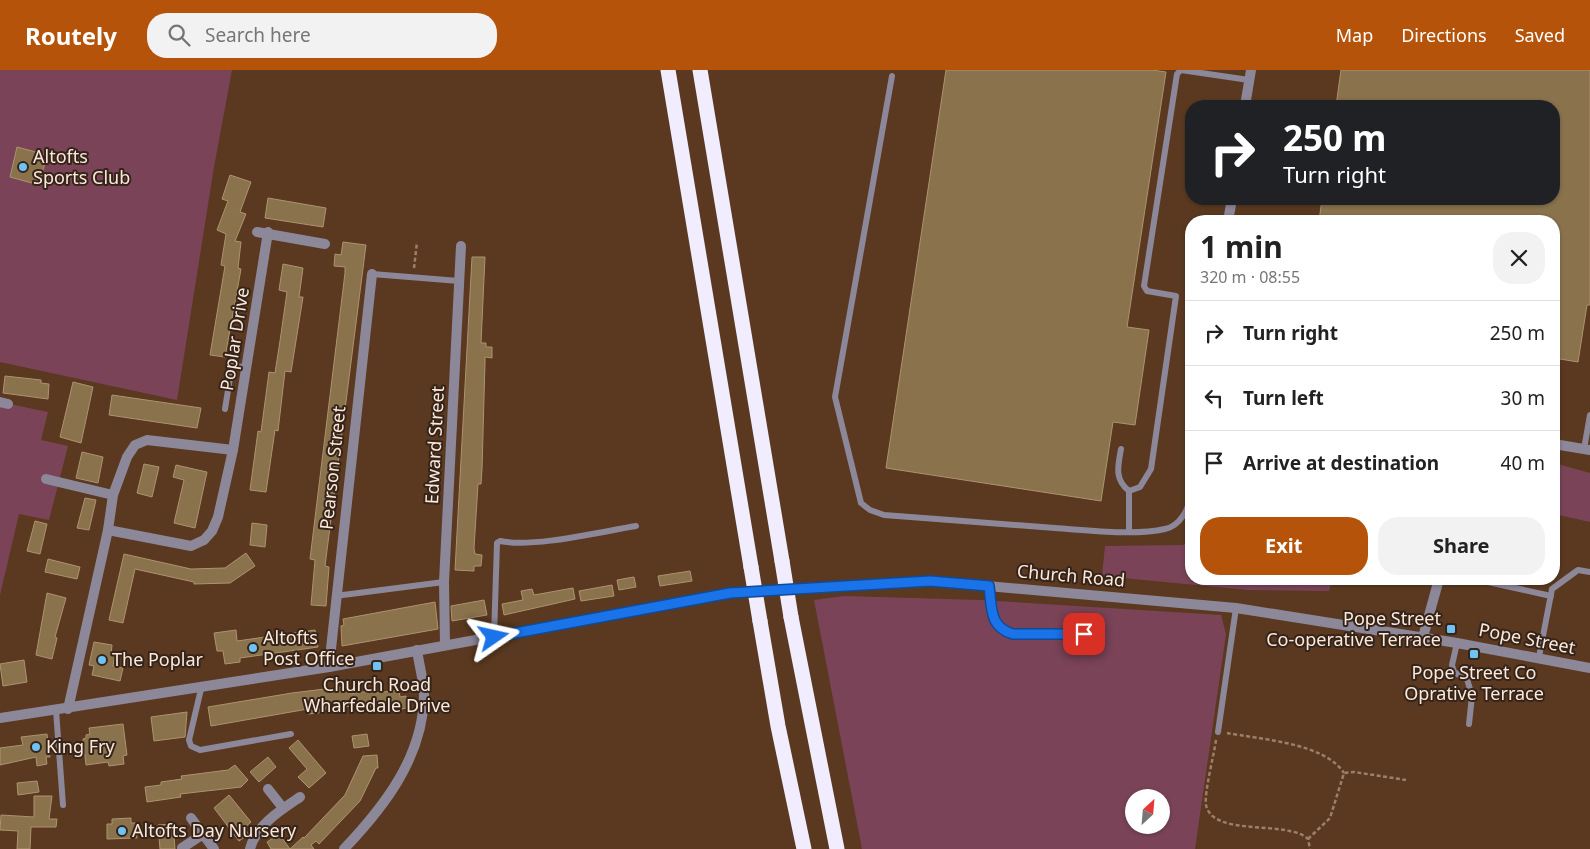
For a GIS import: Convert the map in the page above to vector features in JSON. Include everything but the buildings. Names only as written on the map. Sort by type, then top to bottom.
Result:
[{"type":"highway","points":[[668,70],[778,726],[804,849]]},
{"type":"highway","points":[[700,70],[790,617],[837,849]]},
{"type":"street","points":[[1246,100],[1250,75]]},
{"type":"street","name":"Poplar Drive","points":[[108,530],[191,546],[204,540],[212,531],[218,517],[233,450],[247,368],[263,232],[325,244]]},
{"type":"street","name":"Edward Street","points":[[445,645],[444,582],[461,246]]},
{"type":"street","name":"Pearson Street","points":[[329,667],[335,596],[372,274]]},
{"type":"street","points":[[68,708],[108,530],[113,495],[127,457],[135,445],[147,440],[233,450]]},
{"type":"street","points":[[1560,445],[1587,450]]},
{"type":"street","points":[[46,479],[113,495]]},
{"type":"street","name":"Church Road","points":[[0,718],[201,689],[730,593],[930,581],[1236,608],[1280,614]]},
{"type":"street","points":[[1423,637],[1437,585]]},
{"type":"street","name":"Pope Street","points":[[1280,614],[1539,657],[1590,668]]},
{"type":"street","points":[[344,849],[386,800],[405,770],[417,739],[424,695],[417,650]]},
{"type":"street","points":[[268,789],[283,808]]},
{"type":"street","points":[[250,849],[259,832],[283,808],[300,797]]},
{"type":"street","points":[[191,818],[214,849]]},
{"type":"street","points":[[182,848],[202,834]]},
{"type":"lane","points":[[1129,491],[1140,487],[1151,469],[1176,296],[1147,291],[1144,286],[1176,74],[1181,70],[1250,75]]},
{"type":"lane","points":[[892,76],[835,397],[861,502],[870,510],[884,515],[1098,531],[1166,529],[1185,514]]},
{"type":"lane","points":[[372,274],[459,281]]},
{"type":"lane","points":[[225,409],[232,365],[247,368]]},
{"type":"lane","points":[[1587,450],[1590,415]]},
{"type":"lane","points":[[1121,449],[1117,474],[1124,487],[1129,491]]},
{"type":"lane","points":[[1129,491],[1129,531]]},
{"type":"lane","points":[[494,637],[496,543],[500,541],[527,543],[636,526]]},
{"type":"lane","points":[[1560,583],[1578,570],[1590,572]]},
{"type":"lane","points":[[335,596],[444,582]]},
{"type":"lane","points":[[1502,585],[1551,596]]},
{"type":"lane","points":[[1539,657],[1552,589],[1557,585]]},
{"type":"lane","points":[[989,586],[995,623],[1004,632],[1013,634],[1101,634]]},
{"type":"lane","points":[[1218,732],[1236,608]]},
{"type":"lane","points":[[1457,643],[1452,665],[1454,672],[1467,679],[1472,690],[1469,724]]},
{"type":"lane","points":[[201,689],[189,740],[191,746],[200,750],[291,734]]},
{"type":"lane","points":[[56,710],[63,806]]},
{"type":"path","points":[[413,276],[417,242]]},
{"type":"path","points":[[1310,849],[1308,839],[1294,831],[1227,824],[1215,818],[1209,811],[1206,805],[1207,792],[1218,732],[1309,748],[1335,764],[1344,773]]},
{"type":"path","points":[[1344,773],[1354,772],[1406,780]]},
{"type":"path","points":[[1308,839],[1330,818],[1344,773]]},
{"type":"shaded area","points":[[0,70],[232,70],[214,167],[177,400],[0,362]]},
{"type":"shaded area","points":[[0,402],[48,412],[41,440],[68,446],[49,520],[19,514],[0,595]]},
{"type":"shaded area","points":[[1560,465],[1590,473],[1590,522],[1560,515]]},
{"type":"shaded area","points":[[1185,543],[1185,584],[1102,576],[1105,546],[1183,545]]},
{"type":"shaded area","points":[[1196,585],[1330,585],[1329,591],[1248,590]]},
{"type":"shaded area","points":[[844,596],[981,600],[1221,615],[1226,634],[1195,849],[862,849],[814,600]]},
{"type":"place","name":"Altofts Sports Club","points":[[23,167]]},
{"type":"place","name":"Pope Street Co-operative Terrace","points":[[1451,629]]},
{"type":"place","name":"Altofts Post Office","points":[[253,648]]},
{"type":"place","name":"Pope Street Co Oprative Terrace","points":[[1474,654]]},
{"type":"place","name":"The Poplar","points":[[102,660]]},
{"type":"place","name":"Church Road Wharfedale Drive","points":[[377,666]]},
{"type":"place","name":"King Fry","points":[[36,747]]},
{"type":"place","name":"Altofts Day Nursery","points":[[122,831]]},
{"type":"route","points":[[494,637],[730,593],[930,581],[989,586],[995,623],[1004,632],[1013,634],[1084,634]]}]
